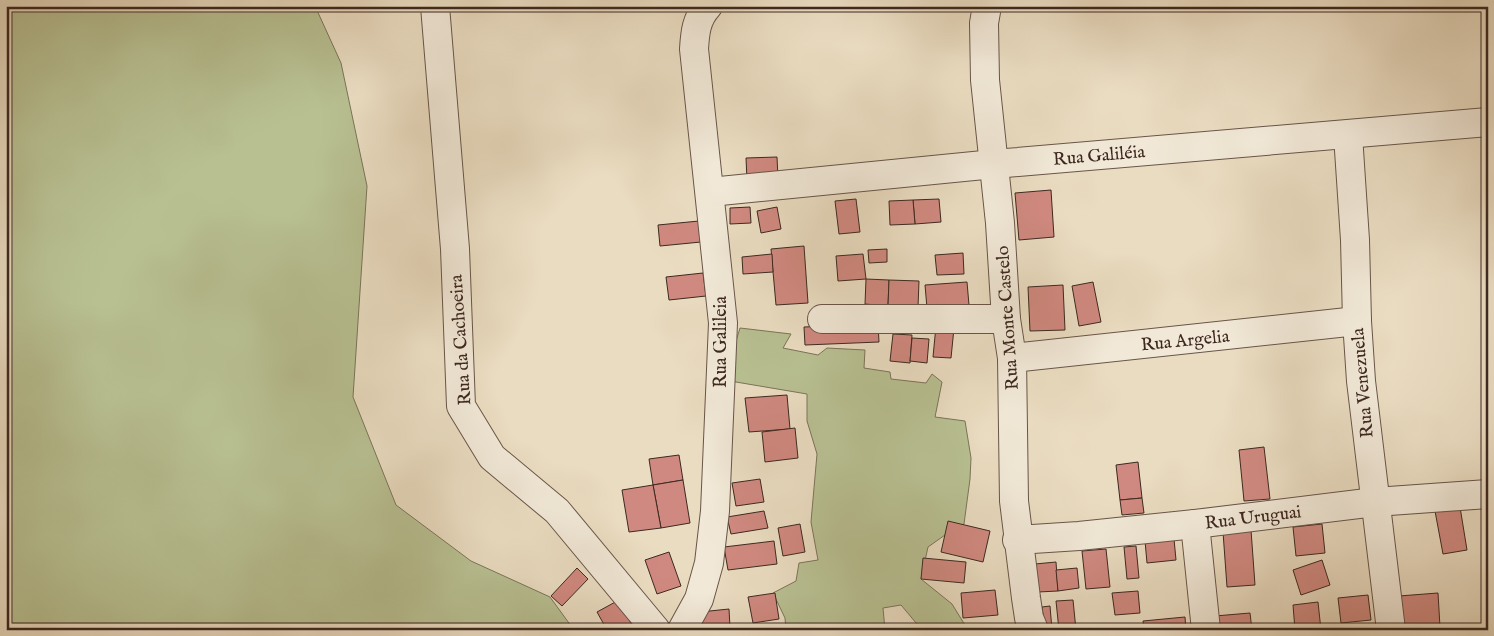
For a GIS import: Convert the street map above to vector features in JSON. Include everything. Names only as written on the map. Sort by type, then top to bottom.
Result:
[{"type":"street","name":"Rua da Cachoeira","points":[[435,6],[455,249],[461,406],[492,457],[557,511],[656,630]]},
{"type":"street","name":"Rua Galileia","points":[[682,630],[699,599],[709,563],[715,511],[723,323],[694,49],[698,19],[708,6]]},
{"type":"street","name":"Rua Monte Castelo","points":[[987,6],[984,23],[985,80],[1000,223],[1006,320],[1012,358],[1014,501],[1017,540],[1029,618],[1034,630]]},
{"type":"street","name":"Rua Galiléia","points":[[710,192],[994,164],[1488,122]]},
{"type":"street","name":"Rua Venezuela","points":[[1348,135],[1355,240],[1357,321],[1366,423],[1390,630]]},
{"type":"street","points":[[822,319],[1006,320]]},
{"type":"street","name":"Rua Argelia","points":[[1012,358],[1357,321]]},
{"type":"street","name":"Rua Uruguai","points":[[1017,540],[1079,536],[1194,524],[1375,502],[1488,494]]},
{"type":"street","points":[[1194,524],[1206,630]]},
{"type":"green space","points":[[6,6],[315,6],[341,63],[367,186],[353,397],[396,505],[471,561],[550,597],[574,630],[6,630]]},
{"type":"green space","points":[[740,328],[791,334],[783,348],[818,355],[827,348],[865,350],[864,368],[890,372],[891,379],[926,383],[932,374],[942,382],[935,417],[965,421],[971,458],[970,479],[964,524],[928,547],[921,579],[952,604],[968,630],[922,630],[901,605],[883,608],[885,630],[786,630],[785,618],[773,593],[796,581],[799,563],[818,560],[811,522],[817,454],[807,421],[807,394],[724,380]]},
{"type":"building","points":[[777,157],[778,178],[747,180],[746,158]]},
{"type":"building","points":[[1051,190],[1054,237],[1019,240],[1015,193]]},
{"type":"building","points":[[856,199],[860,232],[839,234],[835,201]]},
{"type":"building","points":[[939,199],[941,222],[915,224],[913,200]]},
{"type":"building","points":[[913,200],[915,224],[890,225],[889,201]]},
{"type":"building","points":[[750,207],[751,223],[730,224],[730,208]]},
{"type":"building","points":[[777,207],[781,229],[761,233],[757,211]]},
{"type":"building","points":[[699,221],[701,242],[660,246],[658,225]]},
{"type":"building","points":[[804,246],[808,303],[776,305],[771,249]]},
{"type":"building","points":[[887,249],[887,262],[869,263],[868,250]]},
{"type":"building","points":[[963,253],[964,274],[937,275],[935,255]]},
{"type":"building","points":[[772,254],[773,272],[743,274],[742,257]]},
{"type":"building","points":[[863,254],[866,279],[838,281],[836,256]]},
{"type":"building","points":[[703,273],[706,296],[669,300],[666,277]]},
{"type":"building","points":[[866,279],[889,280],[888,306],[865,304]]},
{"type":"building","points":[[889,280],[919,281],[918,307],[888,306]]},
{"type":"building","points":[[967,282],[969,305],[927,308],[925,285]]},
{"type":"building","points":[[1093,282],[1101,322],[1079,326],[1072,286]]},
{"type":"building","points":[[1063,285],[1065,330],[1030,331],[1028,287]]},
{"type":"building","points":[[878,324],[879,342],[805,345],[804,327]]},
{"type":"building","points":[[936,326],[954,328],[951,358],[933,357]]},
{"type":"building","points":[[893,334],[912,335],[910,363],[890,361]]},
{"type":"building","points":[[912,338],[929,339],[927,363],[910,361]]},
{"type":"building","points":[[787,395],[790,429],[749,432],[745,398]]},
{"type":"building","points":[[795,428],[798,458],[765,462],[762,432]]},
{"type":"building","points":[[1264,447],[1270,499],[1244,501],[1239,450]]},
{"type":"building","points":[[679,455],[683,480],[653,485],[649,459]]},
{"type":"building","points":[[1138,462],[1142,498],[1120,500],[1116,465]]},
{"type":"building","points":[[760,479],[764,502],[736,506],[732,483]]},
{"type":"building","points":[[683,480],[690,523],[661,528],[653,485]]},
{"type":"building","points":[[653,485],[661,528],[629,532],[622,490]]},
{"type":"building","points":[[1142,498],[1144,513],[1122,515],[1120,500]]},
{"type":"building","points":[[1460,507],[1467,550],[1443,554],[1435,511]]},
{"type":"building","points":[[764,511],[768,528],[731,534],[727,517]]},
{"type":"building","points":[[948,521],[990,531],[983,562],[941,552]]},
{"type":"building","points":[[800,524],[805,552],[783,556],[778,528]]},
{"type":"building","points":[[1322,524],[1325,553],[1296,556],[1293,527]]},
{"type":"building","points":[[1251,530],[1255,585],[1227,587],[1223,532]]},
{"type":"building","points":[[1174,539],[1176,560],[1147,563],[1145,541]]},
{"type":"building","points":[[774,541],[777,564],[728,570],[724,547]]},
{"type":"building","points":[[1136,546],[1139,578],[1127,579],[1124,547]]},
{"type":"building","points":[[1106,549],[1110,587],[1086,589],[1082,551]]},
{"type":"building","points":[[669,552],[681,586],[657,594],[645,560]]},
{"type":"building","points":[[923,558],[966,562],[964,583],[921,579]]},
{"type":"building","points":[[1322,560],[1330,585],[1301,595],[1293,570]]},
{"type":"building","points":[[1056,562],[1058,591],[1038,592],[1035,564]]},
{"type":"building","points":[[577,568],[588,579],[562,606],[551,596]]},
{"type":"building","points":[[1077,568],[1079,588],[1058,591],[1056,570]]},
{"type":"building","points":[[995,590],[998,615],[963,618],[961,593]]},
{"type":"building","points":[[1138,591],[1140,613],[1115,615],[1112,593]]},
{"type":"building","points":[[775,593],[779,619],[753,623],[748,597]]},
{"type":"building","points":[[1438,593],[1440,627],[1402,630],[1399,596]]},
{"type":"building","points":[[1368,595],[1371,620],[1341,623],[1338,598]]},
{"type":"building","points":[[619,600],[632,625],[622,630],[607,630],[597,612]]},
{"type":"building","points":[[1073,600],[1076,630],[1059,630],[1056,601]]},
{"type":"building","points":[[1318,602],[1321,630],[1295,630],[1293,605]]},
{"type":"building","points":[[1050,606],[1052,630],[1045,630],[1042,607]]},
{"type":"building","points":[[729,609],[730,627],[701,630],[700,612]]},
{"type":"building","points":[[1250,613],[1252,630],[1216,630],[1215,616]]},
{"type":"building","points":[[1185,617],[1186,630],[1144,630],[1143,621]]},
{"type":"building","points":[[1135,626],[1135,630],[1108,630],[1108,629]]}]
